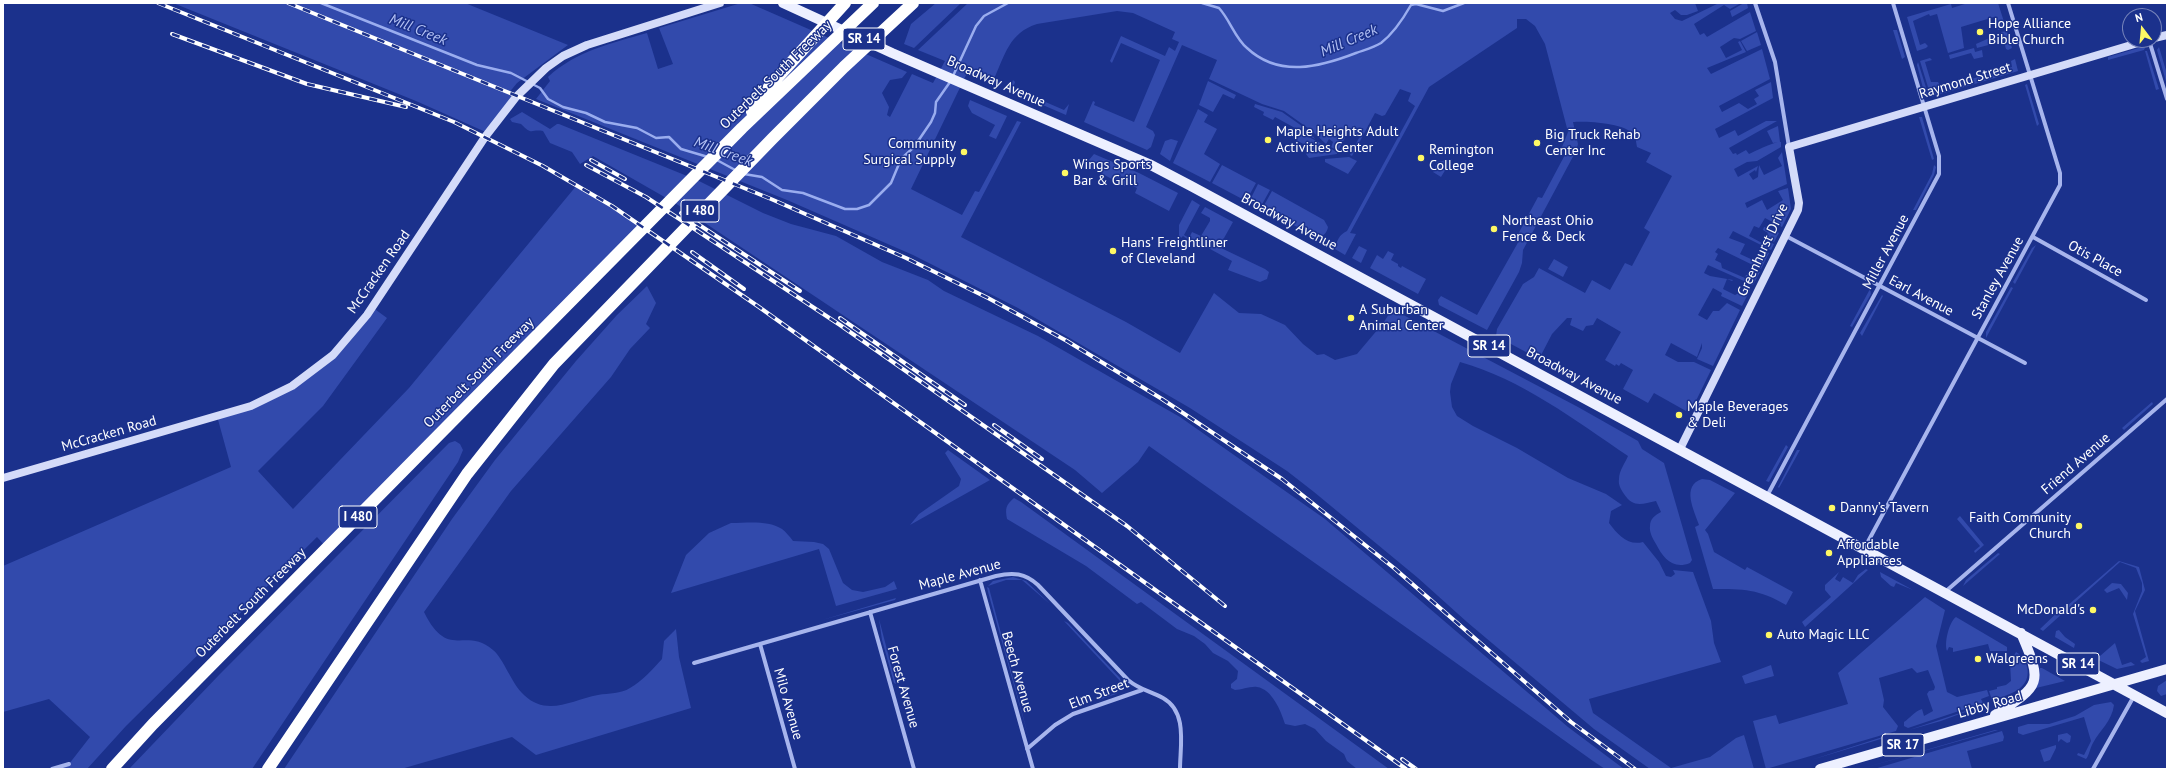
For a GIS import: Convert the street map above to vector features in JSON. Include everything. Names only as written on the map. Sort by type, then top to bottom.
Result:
[{"type":"highway","points":[[742,128],[769,88],[845,3]]},
{"type":"highway","name":"I 480","points":[[268,769],[467,474],[554,364],[629,284],[772,139],[844,67],[896,17],[913,3]]},
{"type":"highway","name":"Outerbelt South Freeway","points":[[112,769],[175,702],[742,128],[871,4]]},
{"type":"main road","name":"Broadway Avenue","points":[[783,3],[1149,164],[1680,449],[2167,713]]},
{"type":"main road","points":[[1985,721],[2025,694],[2033,683],[2035,666],[2021,633]]},
{"type":"main road","name":"Libby Road","points":[[1820,769],[2167,669]]},
{"type":"street","name":"McCracken Road","points":[[3,478],[251,406],[292,386],[333,355],[366,315],[485,137],[521,93],[540,73],[563,56],[587,45],[720,3]]},
{"type":"street","name":"Greenhurst Drive","points":[[1680,449],[1786,236],[1799,206],[1774,62],[1755,3]]},
{"type":"street","name":"Miller Avenue","points":[[1767,496],[1939,174],[1939,156],[1893,3]]},
{"type":"street","name":"Stanley Avenue","points":[[1864,549],[2058,189],[2060,177],[2008,3]]},
{"type":"street","name":"Raymond Street","points":[[1789,147],[2122,48]]},
{"type":"street","points":[[2151,48],[2167,100]]},
{"type":"street","name":"Earl Avenue","points":[[1786,236],[1977,339],[2025,363]]},
{"type":"street","name":"Otis Place","points":[[2033,237],[2146,300]]},
{"type":"street","name":"Friend Avenue","points":[[1945,592],[2167,399]]},
{"type":"street","name":"Maple Avenue","points":[[694,663],[980,580],[1015,573],[1030,577],[1115,667],[1142,690],[1168,701],[1178,716],[1181,728],[1180,769]]},
{"type":"street","name":"Beech Avenue","points":[[980,580],[1033,769]]},
{"type":"street","name":"Forest Avenue","points":[[870,612],[914,769]]},
{"type":"street","name":"Milo Avenue","points":[[760,644],[795,769]]},
{"type":"street","name":"Elm Street","points":[[1027,749],[1055,725],[1073,714],[1142,690]]},
{"type":"street","points":[[2093,769],[2134,696]]},
{"type":"street","points":[[52,769],[69,764]]},
{"type":"shaded area","points":[[173,3],[465,3],[568,45],[517,83],[508,94],[516,97],[488,133],[416,101]]},
{"type":"shaded area","points":[[741,3],[749,3],[907,72],[902,78],[890,80],[882,93],[889,107],[887,115],[890,117],[912,74],[933,83],[945,61],[918,50],[968,3],[1695,3],[1698,11],[1687,15],[1681,15],[1675,10],[1670,13],[1675,19],[1682,21],[1719,3],[1741,3],[1730,9],[1724,5],[1694,24],[1700,35],[1704,33],[1707,37],[1750,12],[1756,31],[1740,39],[1734,38],[1720,47],[1726,58],[1742,50],[1738,42],[1740,41],[1746,52],[1707,68],[1711,74],[1762,49],[1770,79],[1719,106],[1722,112],[1739,103],[1748,109],[1757,104],[1754,99],[1759,96],[1755,90],[1771,82],[1773,98],[1715,129],[1719,138],[1735,130],[1738,136],[1766,121],[1777,121],[1729,148],[1733,154],[1736,153],[1737,155],[1746,150],[1749,154],[1778,142],[1773,143],[1767,131],[1778,126],[1781,147],[1757,161],[1747,162],[1734,169],[1738,177],[1758,166],[1756,172],[1755,170],[1749,174],[1753,180],[1758,177],[1759,165],[1764,175],[1782,166],[1778,158],[1782,152],[1787,184],[1745,203],[1747,208],[1762,200],[1767,210],[1783,200],[1778,191],[1788,188],[1791,209],[1782,227],[1765,218],[1759,228],[1754,226],[1749,236],[1762,243],[1764,240],[1774,244],[1771,250],[1733,231],[1729,238],[1745,244],[1740,254],[1753,260],[1759,258],[1764,251],[1769,253],[1761,269],[1718,248],[1715,252],[1718,254],[1715,260],[1721,263],[1722,268],[1745,278],[1746,275],[1750,275],[1754,269],[1760,272],[1753,285],[1708,265],[1704,273],[1710,276],[1733,280],[1727,279],[1723,289],[1735,295],[1741,292],[1746,286],[1751,288],[1742,306],[1721,296],[1722,293],[1713,288],[1698,315],[1707,320],[1713,311],[1719,311],[1727,303],[1740,310],[1713,366],[1697,359],[1702,348],[1702,343],[1697,357],[1671,343],[1665,355],[1678,362],[1694,362],[1711,370],[1692,409],[1688,407],[1686,411],[1654,393],[1648,403],[1623,389],[1633,370],[1621,363],[1619,366],[1616,364],[1615,366],[1605,360],[1621,332],[1597,318],[1593,325],[1586,326],[1583,331],[1570,325],[1572,318],[1567,318],[1552,334],[1539,359],[1496,336],[1497,329],[1523,284],[1534,277],[1539,268],[1585,293],[1592,280],[1610,290],[1625,263],[1632,266],[1650,232],[1644,228],[1672,176],[1646,162],[1651,153],[1637,147],[1636,139],[1630,131],[1615,125],[1573,122],[1578,144],[1576,151],[1523,250],[1522,263],[1519,272],[1487,330],[1439,305],[1438,300],[1441,296],[1477,315],[1520,239],[1517,236],[1538,197],[1542,198],[1567,151],[1562,147],[1568,132],[1545,44],[1535,26],[1526,19],[1517,19],[1517,28],[1429,87],[1350,233],[1356,234],[1345,255],[1335,249],[1338,240],[1342,234],[1347,231],[1415,106],[1408,101],[1411,93],[1400,89],[1385,115],[1382,116],[1375,113],[1352,156],[1350,155],[1360,136],[1349,130],[1338,151],[1331,147],[1333,142],[1329,139],[1326,144],[1312,131],[1284,111],[1262,104],[1209,79],[1217,60],[1182,45],[1146,127],[1153,131],[1155,135],[1151,147],[1147,150],[1084,122],[1093,101],[1095,102],[1094,105],[1134,122],[1160,60],[1121,43],[1112,63],[1110,61],[1121,36],[1165,56],[1169,47],[1175,51],[1179,42],[1172,39],[1175,32],[1133,13],[1117,11],[1037,24],[1028,28],[1014,39],[1005,53],[994,79],[1000,82],[999,86],[968,71],[911,189],[962,215],[975,191],[979,192],[1017,121],[1021,122],[961,237],[1126,322],[1180,353],[1214,293],[1239,313],[1261,314],[1285,325],[1303,344],[1317,355],[1324,354],[1335,360],[1357,354],[1384,322],[1389,314],[1390,308],[1578,407],[1638,441],[1642,449],[1664,463],[1692,560],[1690,563],[1678,565],[1669,561],[1662,554],[1654,540],[1650,531],[1650,524],[1653,518],[1661,512],[1656,501],[1642,504],[1634,503],[1627,498],[1620,487],[1619,476],[1628,456],[1547,402],[1483,369],[1460,362],[1451,384],[1450,392],[1452,407],[1457,416],[1473,426],[1517,448],[1568,478],[1606,494],[1622,505],[1611,511],[1609,523],[1616,532],[1628,541],[1638,543],[1643,542],[1659,562],[1666,576],[1671,577],[1675,574],[1673,570],[1693,572],[1711,621],[1714,643],[1721,662],[1589,699],[1593,713],[1671,768],[1710,757],[1736,738],[1744,735],[1754,769],[1650,769],[1594,729],[1467,622],[1418,578],[1314,492],[1287,471],[1190,408],[1018,308],[913,255],[787,200],[536,99],[550,81],[548,77],[570,61],[595,49],[647,33],[658,69],[673,64],[659,28]]},
{"type":"shaded area","points":[[936,3],[961,3],[914,48],[904,44],[911,24]]},
{"type":"shaded area","points":[[1744,3],[1747,3],[1748,8],[1732,17],[1730,11]]},
{"type":"shaded area","points":[[1968,3],[1998,3],[2006,28],[1998,30],[1994,17],[1961,27],[1964,48],[1948,53],[1937,14],[1930,16],[1929,14],[1913,21],[1920,45],[1925,43],[1928,46],[1917,51],[1907,17],[1951,4],[1952,8]]},
{"type":"shaded area","points":[[1893,30],[1897,30],[1905,57],[1902,59]]},
{"type":"shaded area","points":[[2007,31],[2012,48],[2008,50],[2006,49],[2001,32]]},
{"type":"shaded area","points":[[1757,32],[1761,45],[1747,51],[1741,41]]},
{"type":"shaded area","points":[[1994,36],[1996,43],[1977,48],[1976,44]]},
{"type":"shaded area","points":[[1974,48],[1975,52],[1982,50],[1983,57],[1974,59],[1971,53],[1950,59],[1949,55]]},
{"type":"shaded area","points":[[2139,48],[2145,48],[2144,50],[2108,60],[2108,57]]},
{"type":"shaded area","points":[[2159,48],[2167,74],[2167,85],[2157,50]]},
{"type":"shaded area","points":[[2145,51],[2147,51],[2159,89],[2156,90]]},
{"type":"shaded area","points":[[1930,58],[1932,60],[1925,62],[1931,82],[1938,82],[1941,88],[2012,67],[2011,61],[2015,59],[2018,71],[1931,97],[1920,61]]},
{"type":"shaded area","points":[[1918,62],[1929,97],[1927,98],[1917,65]]},
{"type":"shaded area","points":[[1013,80],[1015,82],[1013,88],[1064,110],[1069,104],[1066,115],[1008,90]]},
{"type":"shaded area","points":[[1208,81],[1236,95],[1234,99],[1223,94],[1213,112],[1199,105]]},
{"type":"shaded area","points":[[2027,84],[2039,124],[2037,126],[2025,85]]},
{"type":"shaded area","points":[[970,100],[1007,116],[996,139],[989,136],[995,125],[972,113],[968,106]]},
{"type":"shaded area","points":[[1255,104],[1282,112],[1309,131],[1315,139],[1275,117],[1273,120],[1263,115],[1264,112],[1254,107]]},
{"type":"shaded area","points":[[1198,109],[1208,115],[1204,122],[1217,129],[1204,154],[1220,164],[1210,182],[1173,163]]},
{"type":"shaded area","points":[[522,112],[550,129],[559,124],[697,180],[763,213],[791,224],[836,236],[882,262],[928,280],[944,291],[1038,336],[1180,417],[1325,519],[1568,727],[1624,769],[1605,769],[1593,761],[1149,446],[1138,462],[1102,493],[1075,470],[675,203],[593,156],[580,164],[572,152],[550,143],[543,131],[530,131],[521,124],[512,122],[510,119]]},
{"type":"shaded area","points":[[1919,117],[1922,117],[1934,159],[1932,160]]},
{"type":"shaded area","points":[[1292,128],[1337,152],[1337,154],[1309,158],[1306,154],[1309,147],[1294,139],[1296,133],[1290,130]]},
{"type":"shaded area","points":[[1171,139],[1178,141],[1170,161],[1160,154],[1165,141]]},
{"type":"shaded area","points":[[1094,154],[1139,173],[1178,193],[1169,211],[1135,193],[1137,188],[1127,183],[1125,186],[1095,170],[1082,168]]},
{"type":"shaded area","points":[[1349,157],[1357,161],[1348,174],[1325,162],[1325,159]]},
{"type":"shaded area","points":[[1452,159],[1441,177],[1433,172],[1437,162]]},
{"type":"shaded area","points":[[1222,165],[1256,183],[1246,201],[1212,183]]},
{"type":"shaded area","points":[[1934,165],[1936,167],[1934,175],[1916,210],[1913,210],[1932,174]]},
{"type":"shaded area","points":[[1258,184],[1270,190],[1260,208],[1249,202]]},
{"type":"shaded area","points":[[577,185],[645,228],[327,548],[317,537],[126,726],[87,769],[52,769],[69,764],[90,737],[49,699],[3,712],[3,566],[231,467],[217,416],[292,386],[333,355],[372,307],[387,318],[323,406],[258,471],[293,509],[409,388]]},
{"type":"shaded area","points":[[1272,191],[1324,220],[1328,227],[1326,233],[1317,237],[1262,209]]},
{"type":"shaded area","points":[[1192,200],[1200,205],[1184,235],[1189,238],[1192,232],[1201,236],[1210,221],[1210,218],[1201,213],[1205,207],[1233,222],[1219,247],[1265,269],[1269,272],[1267,279],[1260,282],[1228,270],[1232,261],[1201,244],[1198,247],[1183,236],[1181,238],[1179,236],[1179,225]]},
{"type":"shaded area","points":[[1764,227],[1770,228],[1779,233],[1774,242],[1765,237],[1768,233],[1763,230]]},
{"type":"shaded area","points":[[2036,245],[2015,284],[2013,282],[2032,248]]},
{"type":"shaded area","points":[[1359,246],[1367,250],[1361,263],[1352,258]]},
{"type":"shaded area","points":[[1388,251],[1394,254],[1391,260],[1398,264],[1398,266],[1401,268],[1402,266],[1426,279],[1418,294],[1370,268],[1377,255],[1383,259]]},
{"type":"shaded area","points":[[1554,259],[1568,267],[1563,277],[1548,269]]},
{"type":"shaded area","points":[[647,286],[656,303],[646,324],[650,328],[630,349],[611,377],[511,491],[424,612],[433,627],[441,635],[449,639],[483,643],[493,650],[501,659],[515,684],[524,695],[533,702],[551,706],[569,703],[588,697],[619,692],[630,688],[651,671],[662,659],[664,641],[676,629],[679,657],[691,708],[536,755],[512,737],[401,769],[284,769],[452,519],[495,460],[576,361],[617,315]]},
{"type":"shaded area","points":[[2011,287],[2013,288],[1986,338],[1986,332]]},
{"type":"shaded area","points":[[1870,289],[1871,294],[1852,327],[1850,326]]},
{"type":"shaded area","points":[[1882,295],[1883,296],[1862,336],[1860,333]]},
{"type":"shaded area","points":[[2152,402],[2153,404],[2124,430],[2122,428]]},
{"type":"shaded area","points":[[455,441],[460,444],[463,450],[458,462],[252,769],[129,769],[219,675],[449,443]]},
{"type":"shaded area","points":[[1786,445],[1788,447],[1769,482],[1766,481]]},
{"type":"shaded area","points":[[948,450],[990,480],[910,525],[919,514],[959,486],[961,479],[945,453]]},
{"type":"shaded area","points":[[1797,450],[1800,450],[1779,488],[1778,487]]},
{"type":"shaded area","points":[[1702,479],[1710,480],[1735,493],[1705,530],[1708,534],[1714,552],[1745,570],[1747,567],[1793,592],[1786,605],[1767,596],[1751,591],[1713,589],[1695,527],[1699,525],[1691,499],[1692,487],[1696,482]]},
{"type":"shaded area","points":[[1014,498],[1389,769],[1357,769],[1347,761],[1344,754],[1326,741],[1315,729],[1305,724],[1295,726],[1285,724],[1275,701],[1267,692],[1257,687],[1235,690],[1231,688],[1231,684],[1237,679],[1238,671],[1228,661],[1213,653],[1205,644],[1194,636],[1177,629],[1141,602],[1137,604],[1086,566],[1007,519],[1007,507]]},
{"type":"shaded area","points":[[1960,516],[1984,545],[1975,553],[1974,551],[1980,546],[1957,519]]},
{"type":"shaded area","points":[[731,523],[771,524],[782,529],[793,541],[823,544],[829,549],[843,583],[852,590],[863,592],[885,587],[894,581],[897,589],[836,606],[819,549],[671,593],[686,555],[709,533]]},
{"type":"shaded area","points":[[1998,553],[2000,554],[1963,586],[1966,580]]},
{"type":"shaded area","points":[[2119,561],[2139,567],[2145,590],[2135,611],[2149,661],[2142,663],[2140,661],[2146,657],[2133,614],[2142,591],[2142,583],[2136,568],[2120,562],[2043,631],[2040,629],[2064,606],[2067,606]]},
{"type":"shaded area","points":[[1866,569],[1868,570],[1805,627],[1802,622],[1831,597],[1825,590],[1825,585],[1839,572],[1835,579],[1840,582],[1843,577],[1853,583],[1858,575]]},
{"type":"shaded area","points":[[1880,572],[1913,590],[1896,583],[1894,587],[1891,586],[1881,577]]},
{"type":"shaded area","points":[[1013,577],[1026,581],[1050,604],[1022,580],[1006,580],[988,586],[993,581]]},
{"type":"shaded area","points":[[2112,583],[2121,584],[2128,593],[2127,600],[2119,588],[2107,593],[2104,590]]},
{"type":"shaded area","points":[[987,587],[989,588],[1029,739],[988,592]]},
{"type":"shaded area","points":[[1925,597],[1945,610],[1936,646],[1947,692],[1957,697],[1987,690],[1989,696],[1981,699],[1983,703],[1908,728],[1904,726],[1904,722],[1917,711],[1922,709],[1924,716],[1933,711],[1927,694],[1929,691],[1934,690],[1935,687],[1928,670],[1917,673],[1912,668],[1879,678],[1884,700],[1883,707],[1898,726],[1896,731],[1766,769],[1753,721],[1776,715],[1779,724],[1848,704],[1838,673]]},
{"type":"shaded area","points":[[896,598],[895,600],[822,620]]},
{"type":"shaded area","points":[[1956,617],[2007,647],[2007,651],[1990,651],[1988,644],[1953,652],[1953,648],[1949,647],[1947,651],[1946,643],[1948,633],[1951,623]]},
{"type":"shaded area","points":[[879,619],[896,684],[894,683],[882,640]]},
{"type":"shaded area","points":[[1064,621],[1068,623],[1120,678],[1122,687],[1116,694],[1099,700],[1097,699],[1116,693],[1121,687],[1120,681]]},
{"type":"shaded area","points":[[2059,630],[2065,637],[2075,644],[2074,648],[2055,637],[2056,631]]},
{"type":"shaded area","points":[[2115,643],[2122,665],[2131,662],[2135,665],[2117,669],[2088,655],[2093,652],[2100,656]]},
{"type":"shaded area","points":[[2016,652],[2024,660],[2028,670],[2026,680],[2016,691],[1992,700],[1989,691],[2006,685],[2011,681],[2010,663]]},
{"type":"shaded area","points":[[1771,665],[1774,676],[1745,684],[1742,676]]},
{"type":"shaded area","points":[[2040,668],[2042,668],[2065,681],[2036,688]]},
{"type":"shaded area","points":[[2167,680],[2167,694],[2161,696],[2157,691],[2158,686]]},
{"type":"shaded area","points":[[2111,702],[2114,705],[2111,716],[2093,743],[2086,759],[2077,755],[2078,753],[2084,755],[2091,741],[2084,717],[2023,735],[2018,733],[2018,727],[2028,724],[2049,724],[2075,716],[2094,705]]},
{"type":"shaded area","points":[[1984,705],[1941,721],[1909,730]]},
{"type":"shaded area","points":[[1995,730],[1998,730],[1860,769]]},
{"type":"shaded area","points":[[2002,731],[2004,737],[2003,741],[1967,751],[1972,769],[1874,769]]},
{"type":"shaded area","points":[[1895,733],[1894,735],[1811,760]]},
{"type":"shaded area","points":[[2067,733],[2071,736],[2070,742],[2067,743],[2061,739],[2058,742],[2058,735]]},
{"type":"shaded area","points":[[2056,745],[2050,760],[2044,762],[2040,750]]},
{"type":"waterway","name":"Mill Creek","points":[[321,3],[477,65],[511,73],[540,88],[548,99],[563,107],[586,113],[605,122],[637,128],[656,138],[669,137],[681,149],[708,157]]},
{"type":"waterway","name":"Mill Creek","points":[[953,76],[976,26],[984,16],[1008,3]]},
{"type":"waterway","name":"Mill Creek","points":[[1202,3],[1219,8],[1243,44],[1259,57],[1272,63],[1300,67],[1328,62],[1378,45],[1394,30],[1411,5],[1416,4],[1443,11],[1464,3]]},
{"type":"waterway","name":"Mill Creek","points":[[744,174],[762,177],[782,190],[803,193],[845,209],[857,209],[869,205],[891,183],[901,159],[914,147],[931,122],[935,113],[936,102],[950,82]]},
{"type":"waterway","name":"Mill Creek","points":[[715,159],[737,171]]},
{"type":"railway","points":[[158,3],[454,122],[543,166],[612,206],[759,307],[1406,769]]},
{"type":"railway","points":[[288,3],[771,199],[906,258],[988,298],[1067,341],[1162,399],[1282,479],[1394,568],[1571,722],[1635,769]]},
{"type":"railway","points":[[172,34],[307,84],[406,107]]},
{"type":"railway","points":[[591,160],[625,179]]},
{"type":"railway","points":[[586,165],[646,197],[840,325],[1127,526],[1225,606]]},
{"type":"railway","points":[[681,213],[800,291]]},
{"type":"railway","points":[[692,252],[744,289]]},
{"type":"railway","points":[[840,318],[965,405]]},
{"type":"railway","points":[[994,425],[1042,459]]},
{"type":"railway","points":[[1402,759],[1416,769]]},
{"type":"place","name":"Hope Alliance Bible Church","points":[[1980,32]]},
{"type":"place","name":"Maple Heights Adult Activities Center","points":[[1268,140]]},
{"type":"place","name":"Big Truck Rehab Center Inc","points":[[1537,143]]},
{"type":"place","name":"Community Surgical Supply","points":[[964,152]]},
{"type":"place","name":"Remington College","points":[[1421,158]]},
{"type":"place","name":"Wings Sports Bar & Grill","points":[[1065,173]]},
{"type":"place","name":"Northeast Ohio Fence & Deck","points":[[1494,229]]},
{"type":"place","name":"Hans’ Freightliner of Cleveland","points":[[1113,251]]},
{"type":"place","name":"A Suburban Animal Center","points":[[1351,318]]},
{"type":"place","name":"Maple Beverages & Deli","points":[[1679,415]]},
{"type":"place","name":"Danny’s Tavern","points":[[1832,508]]},
{"type":"place","name":"Faith Community Church","points":[[2079,526]]},
{"type":"place","name":"Affordable Appliances","points":[[1829,553]]},
{"type":"place","name":"McDonald's","points":[[2093,610]]},
{"type":"place","name":"Auto Magic LLC","points":[[1769,635]]},
{"type":"place","name":"Walgreens","points":[[1978,659]]}]
